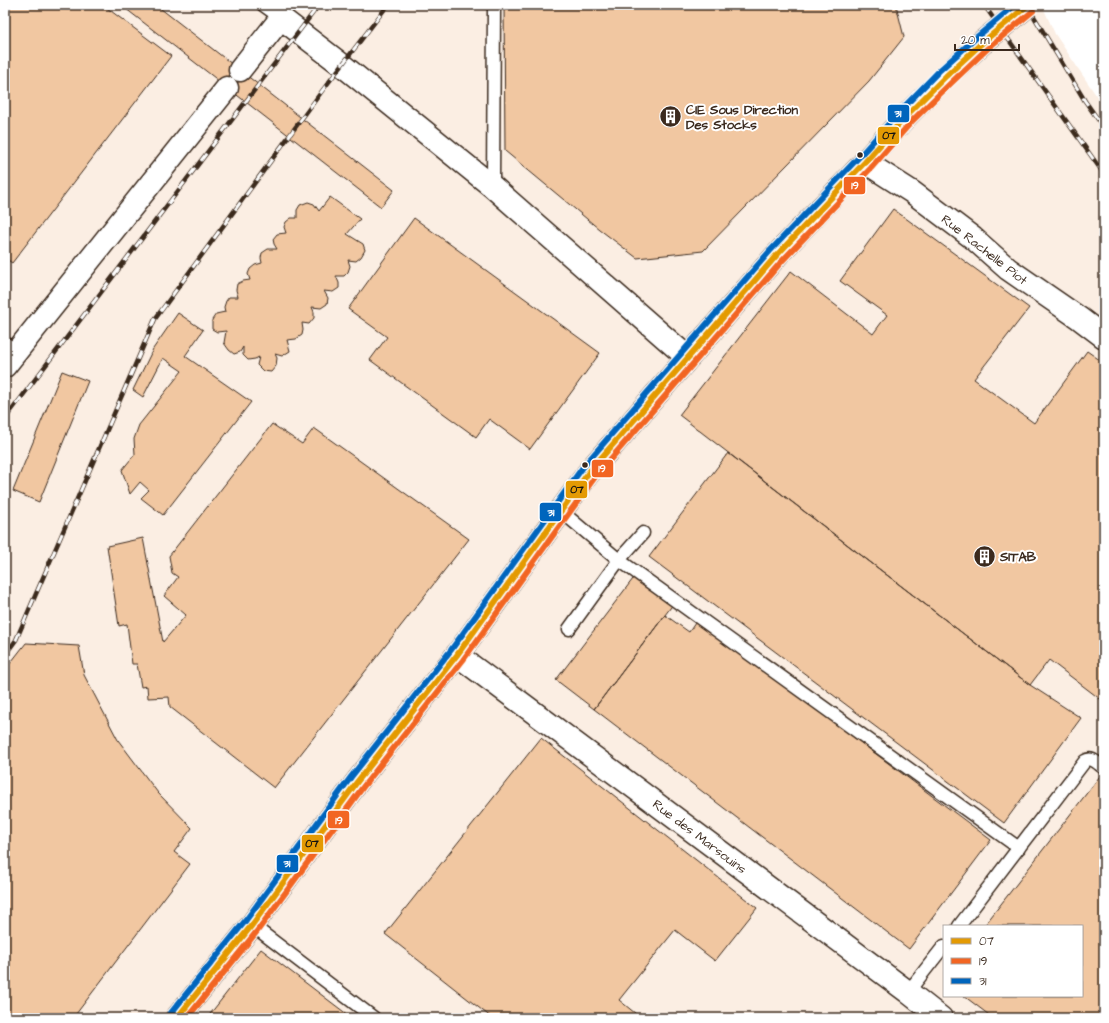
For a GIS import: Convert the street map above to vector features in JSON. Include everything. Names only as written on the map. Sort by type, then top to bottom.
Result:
[{"type":"street","points":[[177,1018],[252,925],[357,782],[457,655],[589,472],[776,256],[865,162],[907,115],[983,42],[1028,5]]},
{"type":"street","points":[[240,70],[281,18],[338,61],[493,187],[687,357]]},
{"type":"street","points":[[9,353],[227,88]]},
{"type":"street","name":"Rue Rachelle Piot","points":[[865,162],[912,192],[972,238],[1008,269],[1104,337]]},
{"type":"street","name":"Rue des Marsouins","points":[[457,655],[941,1018]]},
{"type":"lane","points":[[263,5],[281,18]]},
{"type":"lane","points":[[493,187],[494,5]]},
{"type":"lane","points":[[561,511],[619,560],[1019,848]]},
{"type":"lane","points":[[569,629],[619,560],[643,534]]},
{"type":"lane","points":[[960,925],[1085,761],[1092,759],[1104,768]]},
{"type":"lane","points":[[252,925],[374,1018]]},
{"type":"lane","points":[[908,992],[943,947]]},
{"type":"shaded area","points":[[5,5],[1042,5],[1055,34],[1104,107],[1104,1018],[5,1018]]},
{"type":"building","points":[[5,5],[103,5],[171,56],[12,263],[5,258]]},
{"type":"building","points":[[121,5],[156,5],[394,190],[381,207]]},
{"type":"building","name":"CIE Sous Direction Des Stocks","points":[[504,5],[896,5],[904,37],[869,81],[703,251],[637,258],[599,229],[505,151]]},
{"type":"building","points":[[330,197],[360,219],[347,234],[363,244],[365,250],[361,257],[356,261],[348,260],[350,266],[348,272],[344,276],[336,276],[339,283],[339,288],[333,292],[324,291],[328,298],[327,304],[321,308],[312,307],[314,318],[309,324],[302,323],[302,335],[296,339],[287,340],[290,351],[282,356],[275,354],[277,358],[276,366],[271,372],[263,371],[257,365],[259,357],[248,360],[243,355],[243,347],[240,352],[234,354],[229,350],[224,343],[226,331],[217,332],[212,329],[212,320],[216,314],[225,312],[224,307],[229,297],[238,297],[236,290],[237,284],[250,280],[248,274],[250,269],[255,265],[262,263],[262,253],[268,249],[277,249],[273,239],[277,234],[286,233],[284,227],[286,222],[291,218],[297,218],[297,210],[300,205],[308,202],[314,204],[319,211]]},
{"type":"building","name":"SITAB","points":[[893,209],[1029,308],[974,379],[1034,423],[1087,351],[1104,363],[1104,702],[1049,660],[1030,685],[679,415],[791,271],[873,334],[887,315],[840,281]]},
{"type":"building","points":[[414,218],[600,353],[530,449],[489,419],[476,437],[370,360],[387,337],[348,309]]},
{"type":"building","points":[[178,313],[203,330],[185,356],[251,402],[163,515],[141,498],[149,490],[140,482],[130,494],[122,470],[135,454],[134,439],[139,425],[182,371],[163,358],[143,397],[133,390],[153,349]]},
{"type":"building","points":[[62,371],[88,381],[39,502],[13,491]]},
{"type":"building","points":[[272,424],[302,444],[314,428],[469,539],[274,788],[170,707],[169,697],[148,698],[147,686],[141,687],[137,664],[132,664],[127,624],[119,626],[107,546],[143,538],[163,642],[186,615],[164,596],[178,577],[172,573],[169,556]]},
{"type":"building","points":[[728,453],[1030,685],[1081,718],[1004,823],[649,557]]},
{"type":"building","points":[[636,575],[674,603],[594,709],[556,680]]},
{"type":"building","points":[[665,615],[689,632],[697,620],[991,840],[909,949],[594,709]]},
{"type":"building","points":[[26,643],[79,646],[84,675],[118,740],[158,793],[192,828],[174,852],[190,864],[73,1018],[5,1018],[5,670]]},
{"type":"building","points":[[541,738],[757,908],[715,961],[675,930],[619,1000],[641,1018],[492,1018],[385,934]]},
{"type":"building","points":[[1100,776],[1104,779],[1104,1018],[993,1018],[965,997],[1083,997],[1083,925],[985,925]]},
{"type":"building","points":[[261,949],[352,1018],[207,1018]]},
{"type":"railway","points":[[5,419],[319,5]]},
{"type":"railway","points":[[5,655],[16,640],[155,319],[322,91],[389,5]]},
{"type":"railway","points":[[984,5],[1104,174]]},
{"type":"railway","points":[[1027,5],[1085,101],[1104,128]]},
{"type":"transit line","name":"31","points":[[171,1013],[246,920],[351,777],[451,650],[583,467],[770,251],[859,157],[901,110],[940,70],[1015,5]]},
{"type":"transit line","name":"07","points":[[177,1018],[252,925],[357,782],[457,655],[589,472],[776,256],[865,162],[907,115],[983,42],[1028,5]]},
{"type":"transit line","name":"19","points":[[187,1018],[258,930],[363,787],[463,660],[595,477],[782,261],[871,168],[913,120],[988,48],[1033,11]]},
{"type":"place","name":"CIE Sous Direction Des Stocks","points":[[670,116]]},
{"type":"place","name":"SITAB","points":[[984,556]]}]
